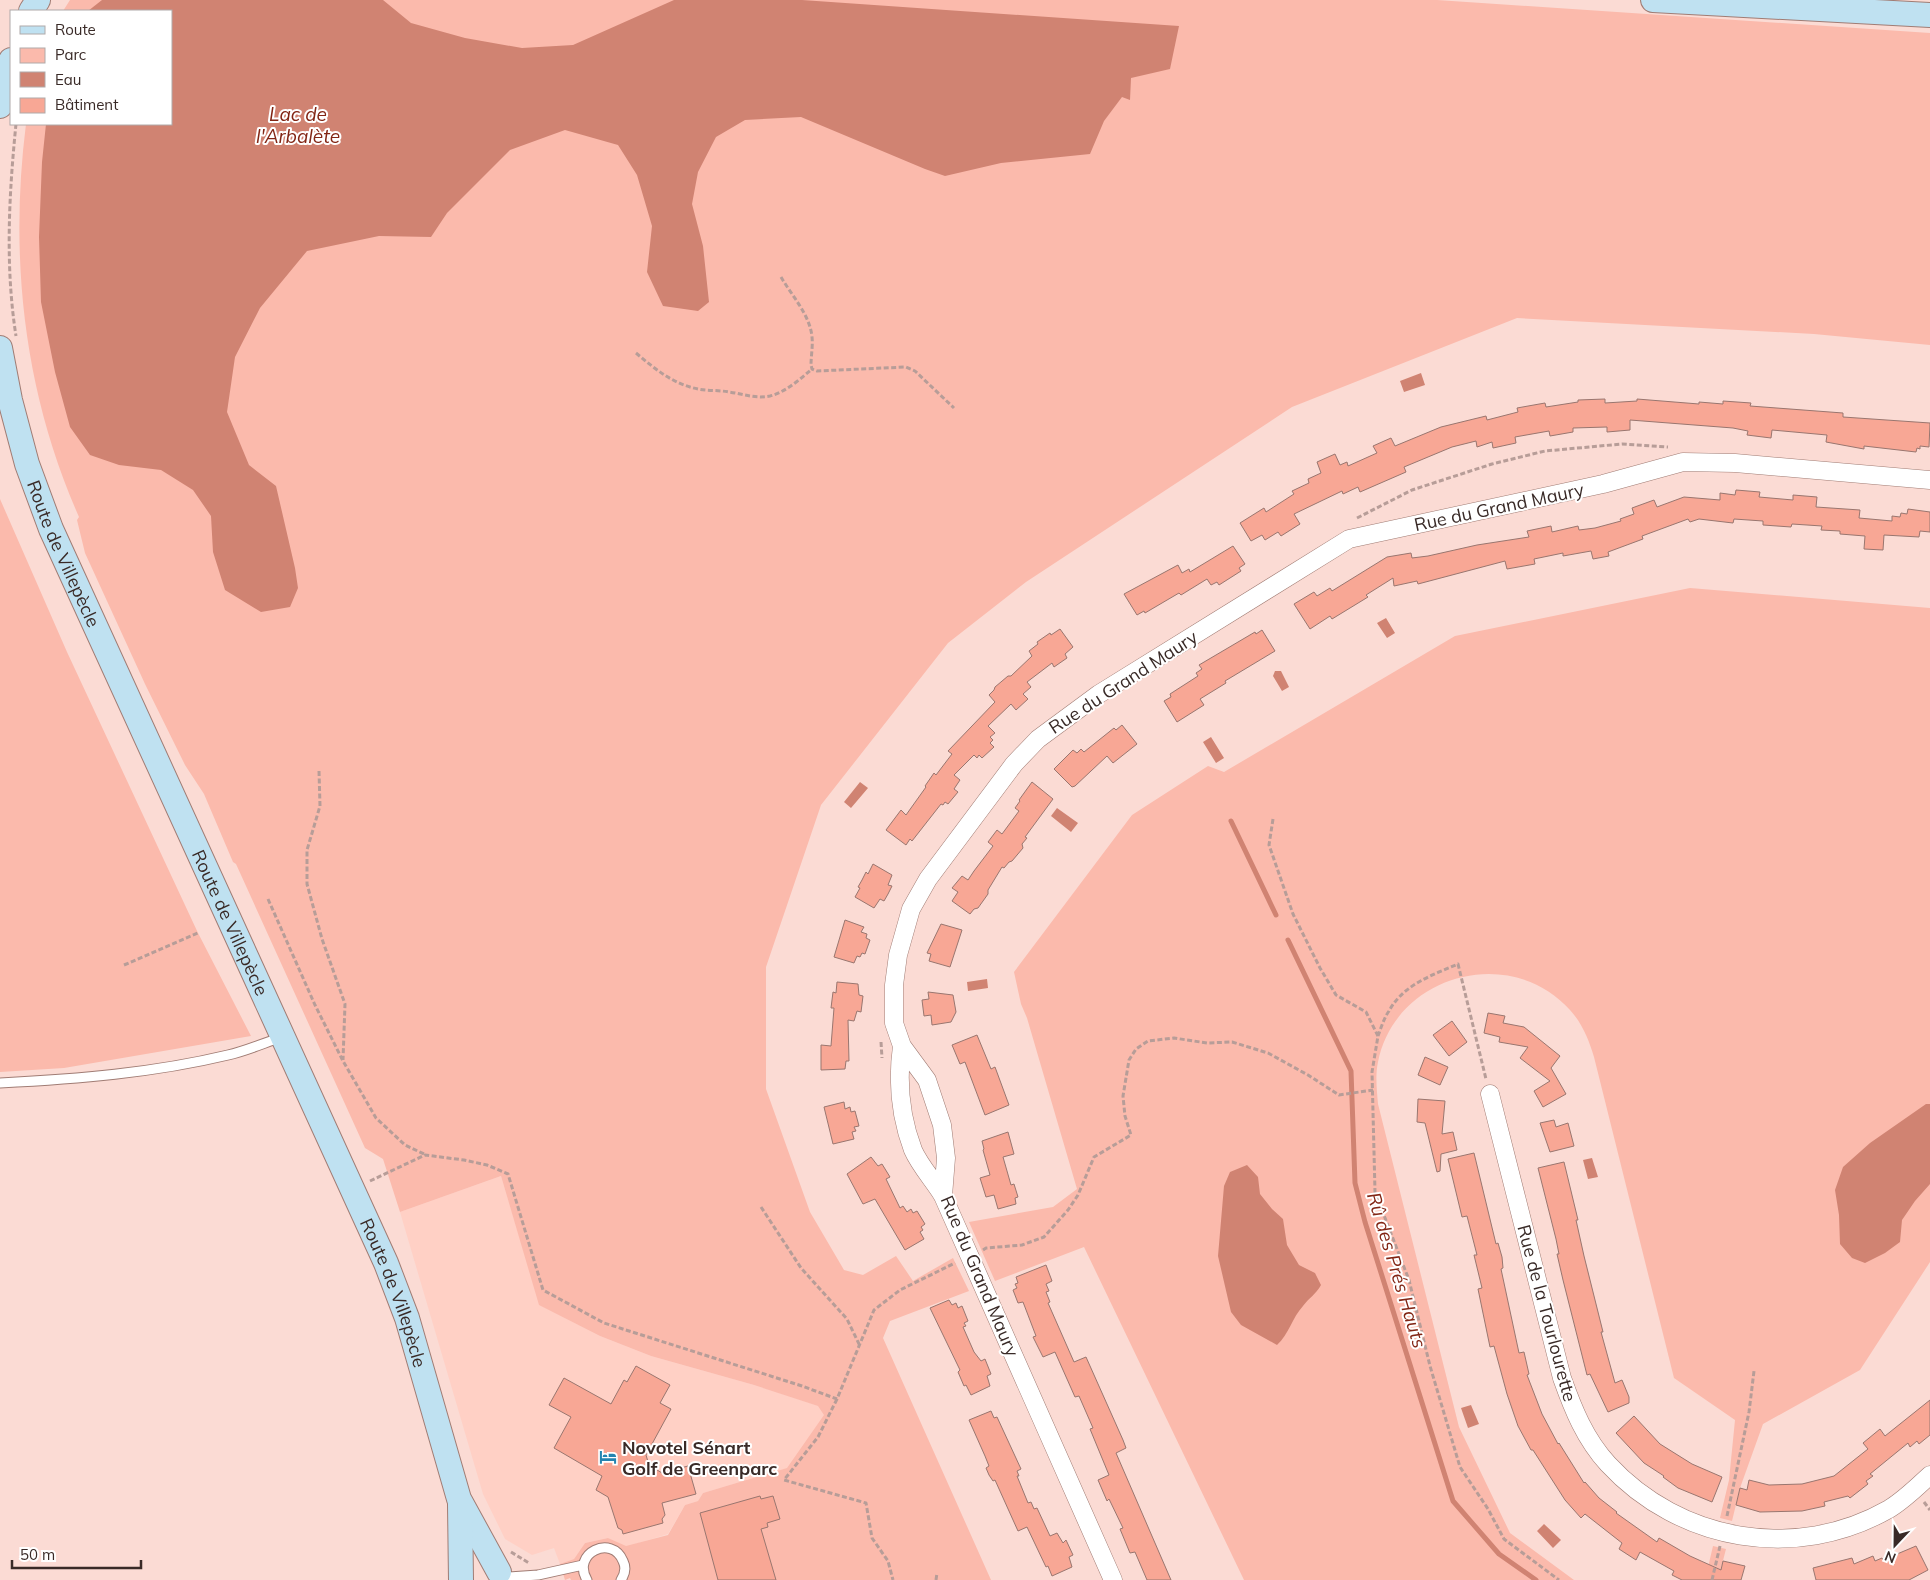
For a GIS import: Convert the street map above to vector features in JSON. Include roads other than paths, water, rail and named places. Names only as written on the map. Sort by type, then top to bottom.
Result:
[{"type":"main road","points":[[1653,0],[1930,14]]},
{"type":"main road","points":[[1846,0],[1930,14]]},
{"type":"main road","points":[[0,106],[10,64]]},
{"type":"main road","name":"Route de Villepècle","points":[[9,346],[10,400],[27,464],[51,528],[386,1263],[406,1318],[460,1499],[506,1576]]},
{"type":"main road","name":"Route de Villepècle","points":[[460,1499],[461,1580]]},
{"type":"main road","points":[[466,1580],[477,1572],[488,1570],[506,1576]]},
{"type":"street","name":"Rue du Grand Maury","points":[[1113,1580],[943,1196],[946,1158],[942,1125],[927,1080],[902,1046],[894,1023],[894,986],[898,955],[911,910],[928,879],[1014,764],[1038,738],[1099,694],[1349,540],[1604,484],[1683,462],[1735,464],[1930,480]]},
{"type":"street","points":[[902,1046],[899,1071],[901,1107],[914,1151],[943,1196]]},
{"type":"street","name":"Rue de la Tourlourette","points":[[1490,1094],[1562,1378],[1573,1409],[1586,1434],[1608,1464],[1635,1488],[1665,1510],[1698,1524],[1745,1537],[1770,1539],[1830,1532],[1862,1521],[1890,1508],[1930,1476]]},
{"type":"lane","points":[[0,1083],[108,1076],[171,1067],[230,1055],[284,1036]]},
{"type":"lane","points":[[586,1580],[583,1565],[590,1553],[596,1549],[610,1549],[616,1552],[624,1563],[625,1570],[621,1580]]},
{"type":"lane","points":[[506,1576],[538,1575],[583,1565]]},
{"type":"water","name":"Lac de l'Arbalète","points":[[102,0],[383,0],[411,23],[465,38],[522,48],[573,45],[674,0],[802,0],[1179,26],[1170,69],[1131,78],[1130,100],[1122,97],[1104,121],[1090,154],[1001,163],[945,176],[801,117],[745,120],[716,137],[698,172],[692,204],[703,246],[709,302],[698,311],[663,306],[647,272],[652,226],[637,175],[618,145],[565,130],[510,150],[447,213],[431,237],[379,236],[307,251],[260,308],[235,357],[227,412],[249,465],[276,486],[295,568],[298,588],[290,607],[261,612],[225,590],[213,552],[211,516],[193,490],[161,470],[119,465],[90,455],[70,427],[55,372],[41,302],[39,237],[42,162],[46,125],[172,125],[172,10],[89,10]]},
{"type":"water","points":[[1421,373],[1425,385],[1404,392],[1400,381]]},
{"type":"water","points":[[1386,618],[1395,633],[1387,638],[1377,623]]},
{"type":"water","points":[[1275,671],[1281,671],[1289,687],[1282,691],[1273,676]]},
{"type":"water","points":[[1211,737],[1224,758],[1216,763],[1203,742]]},
{"type":"water","points":[[860,782],[868,788],[851,808],[844,802]]},
{"type":"water","points":[[1057,808],[1078,823],[1071,832],[1051,816]]},
{"type":"water","points":[[987,979],[988,988],[968,991],[967,982]]},
{"type":"water","points":[[1926,1104],[1930,1104],[1930,1184],[1902,1220],[1900,1242],[1885,1253],[1865,1263],[1852,1258],[1840,1244],[1839,1215],[1835,1190],[1843,1167],[1870,1143]]},
{"type":"water","points":[[1592,1158],[1598,1177],[1588,1179],[1583,1160]]},
{"type":"water","points":[[1247,1165],[1258,1177],[1260,1194],[1283,1219],[1287,1245],[1299,1265],[1315,1273],[1321,1285],[1299,1311],[1285,1336],[1277,1345],[1241,1325],[1231,1312],[1218,1256],[1224,1186],[1230,1172]]},
{"type":"water","points":[[1471,1405],[1479,1424],[1468,1428],[1461,1408]]},
{"type":"water","points":[[1544,1524],[1561,1540],[1553,1548],[1537,1531]]},
{"type":"waterway","name":"Rû des Prés Hauts","points":[[1231,821],[1276,915]]},
{"type":"waterway","name":"Rû des Prés Hauts","points":[[1288,940],[1351,1071],[1355,1183],[1365,1222],[1453,1501],[1499,1554],[1536,1580]]},
{"type":"place","name":"Novotel Sénart Golf de Greenparc","points":[[608,1457]]}]
